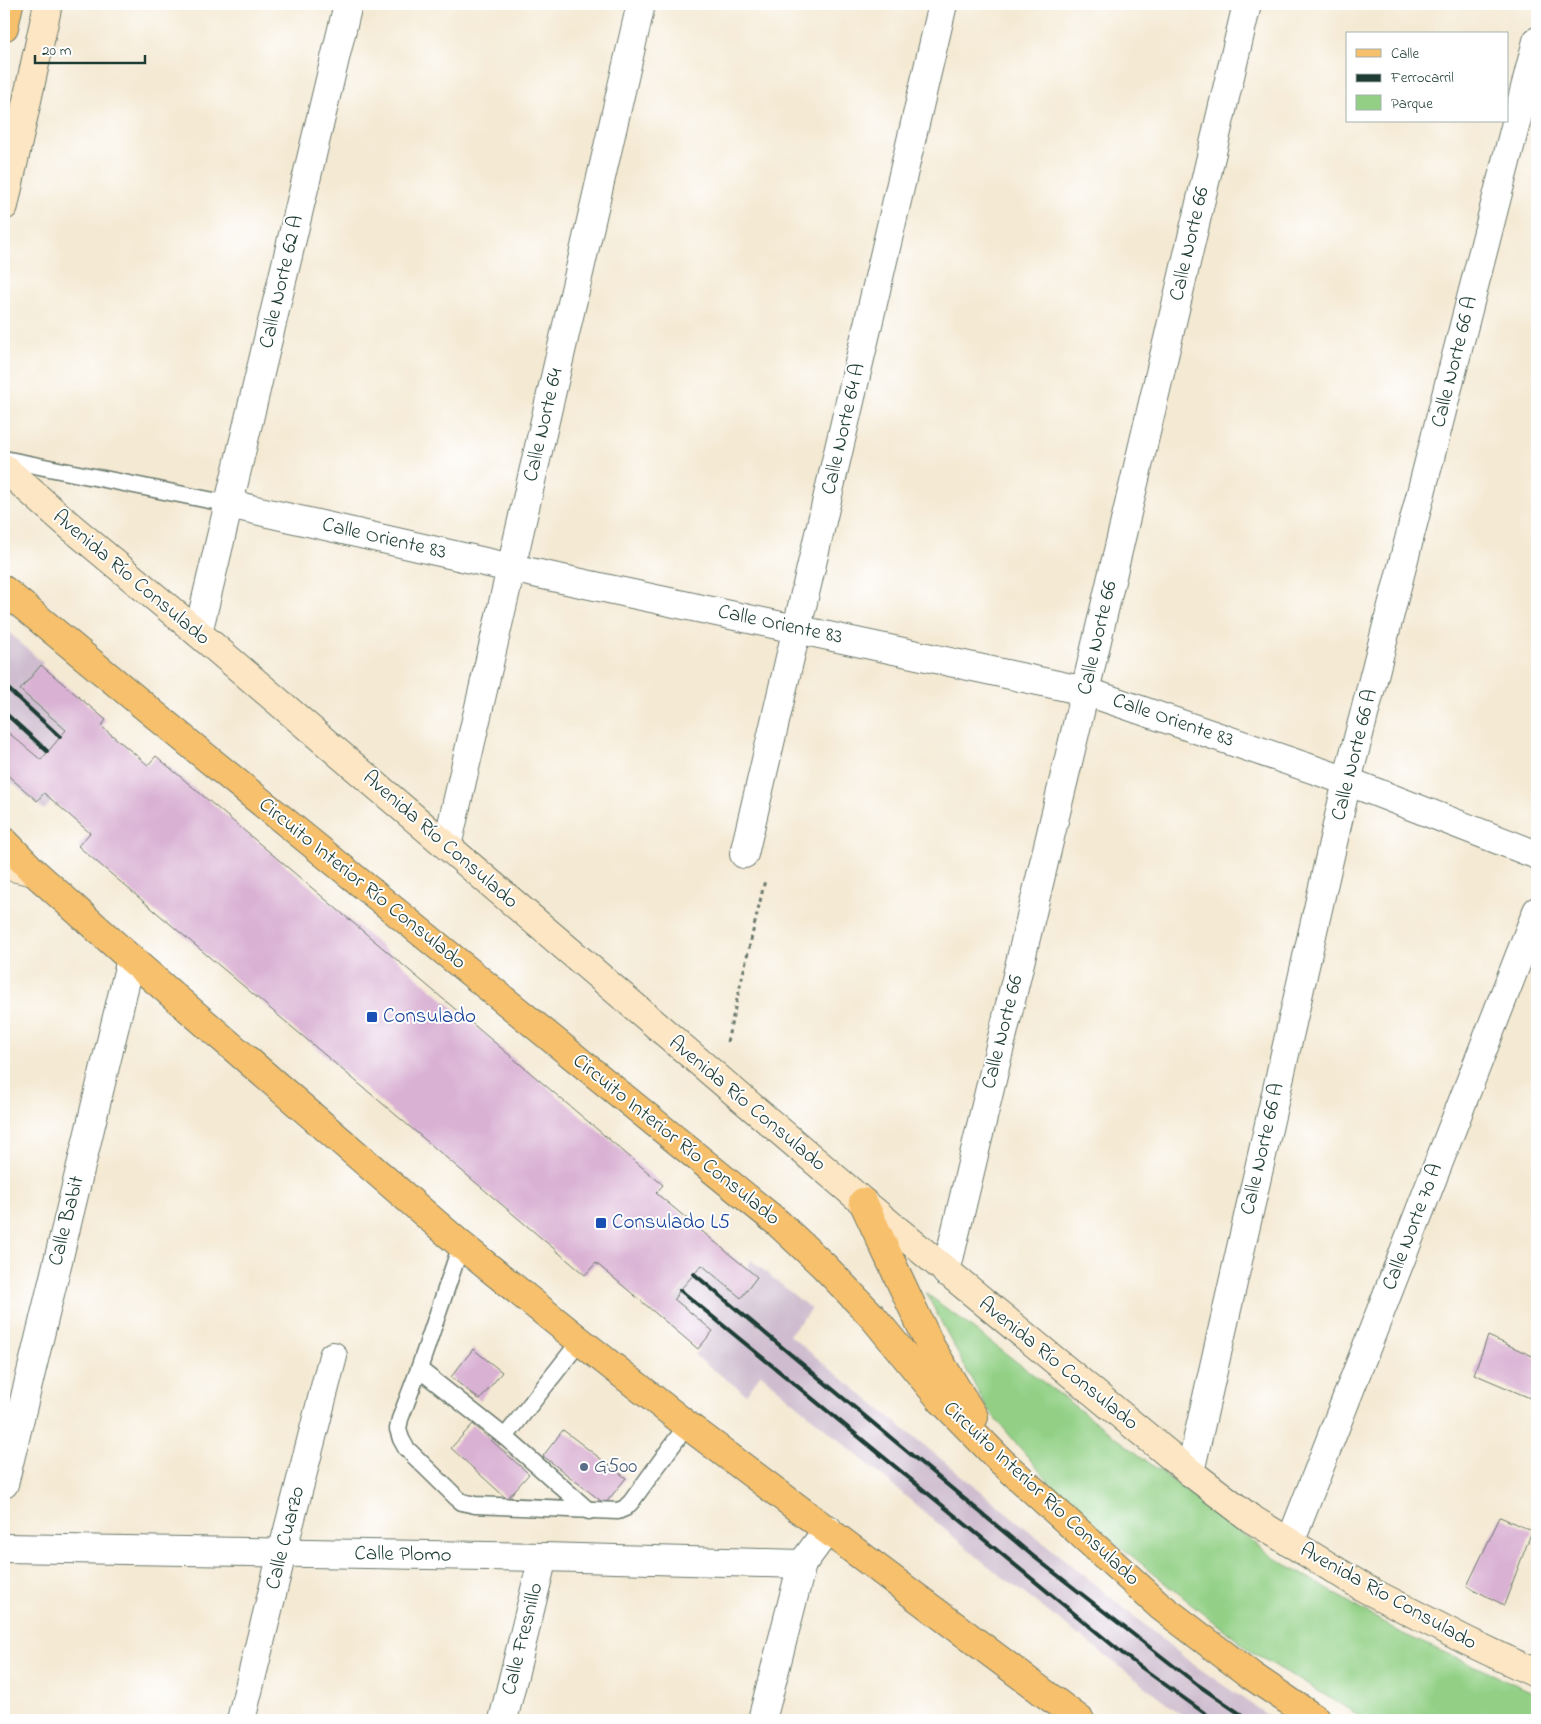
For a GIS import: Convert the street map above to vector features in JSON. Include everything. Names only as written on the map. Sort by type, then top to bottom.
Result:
[{"type":"main road","points":[[4,27],[9,4]]},
{"type":"main road","points":[[4,206],[48,4]]},
{"type":"main road","name":"Avenida Río Consulado","points":[[4,468],[863,1202],[1190,1472],[1250,1518],[1366,1589],[1465,1640],[1537,1674]]},
{"type":"main road","name":"Circuito Interior Río Consulado","points":[[4,590],[207,758],[778,1223],[824,1266],[872,1317],[942,1402],[1001,1461],[1160,1606],[1252,1676],[1318,1720]]},
{"type":"main road","points":[[4,841],[34,872],[131,959],[461,1245],[687,1425],[828,1529],[1068,1717]]},
{"type":"main road","points":[[4,865],[34,872]]},
{"type":"main road","points":[[863,1202],[931,1347],[1001,1461]]},
{"type":"street","name":"Calle Norte 62 A","points":[[198,634],[348,4]]},
{"type":"street","name":"Calle Norte 64","points":[[447,846],[641,4]]},
{"type":"street","name":"Calle Norte 64 A","points":[[744,854],[943,4]]},
{"type":"street","name":"Calle Norte 66","points":[[946,1272],[1247,4]]},
{"type":"street","name":"Calle Norte 66 A","points":[[1190,1472],[1347,781],[1537,41]]},
{"type":"street","name":"Calle Oriente 83","points":[[229,504],[512,568],[1085,691],[1347,781],[1537,855]]},
{"type":"street","name":"Calle Norte 70 A","points":[[1290,1543],[1537,912]]},
{"type":"street","name":"Calle Babit","points":[[4,1484],[131,959]]},
{"type":"street","name":"Calle Cuarzo","points":[[241,1720],[333,1356]]},
{"type":"street","points":[[762,1720],[802,1564],[828,1529]]},
{"type":"street","name":"Calle Plomo","points":[[4,1548],[543,1557],[802,1564]]},
{"type":"street","name":"Calle Fresnillo","points":[[503,1720],[543,1557]]},
{"type":"lane","name":"Calle Oriente 83","points":[[4,460],[229,504]]},
{"type":"lane","points":[[461,1245],[400,1419],[398,1430],[406,1448],[462,1502],[475,1506],[618,1511],[625,1508],[631,1502],[687,1425]]},
{"type":"lane","points":[[504,1437],[580,1341]]},
{"type":"lane","points":[[419,1369],[504,1437],[589,1511]]},
{"type":"path","points":[[718,1079],[766,876],[744,854]]},
{"type":"shaded area","points":[[4,628],[43,663],[20,690],[66,730],[41,760],[4,729]]},
{"type":"shaded area","points":[[4,772],[37,800],[44,793],[52,801],[44,810],[4,776]]},
{"type":"shaded area","points":[[751,1260],[811,1309],[789,1335],[1190,1662],[1274,1720],[1189,1720],[987,1565],[761,1374],[746,1394],[694,1355],[713,1331],[674,1299],[702,1265],[741,1297],[757,1278],[746,1268]]},
{"type":"green space","points":[[926,1293],[1273,1557],[1403,1634],[1537,1694],[1537,1720],[1367,1720],[1252,1652],[1068,1505],[986,1407]]},
{"type":"building","points":[[41,665],[106,720],[101,726],[148,765],[156,756],[663,1185],[656,1193],[757,1277],[741,1298],[702,1265],[680,1290],[674,1299],[713,1331],[698,1349],[596,1263],[585,1275],[78,846],[90,833],[44,793],[37,801],[4,772],[4,729],[41,760],[66,730],[20,690]]},
{"type":"building","points":[[1488,1336],[1537,1358],[1537,1401],[1474,1374]]},
{"type":"building","points":[[473,1349],[502,1372],[480,1400],[451,1377]]},
{"type":"building","points":[[473,1424],[529,1474],[507,1499],[451,1448]]},
{"type":"building","name":"G500","points":[[563,1430],[626,1478],[605,1504],[543,1456]]},
{"type":"building","points":[[1500,1517],[1532,1531],[1504,1605],[1467,1586]]},
{"type":"railway","points":[[4,685],[60,737]]},
{"type":"railway","points":[[4,712],[47,751]]},
{"type":"railway","points":[[694,1274],[1033,1556],[1198,1685],[1249,1720]]},
{"type":"railway","points":[[680,1290],[1127,1657],[1214,1720]]},
{"type":"place","name":"Consulado","points":[[372,1017]]},
{"type":"place","name":"Consulado L5","points":[[601,1223]]},
{"type":"place","name":"G500","points":[[584,1467]]}]
